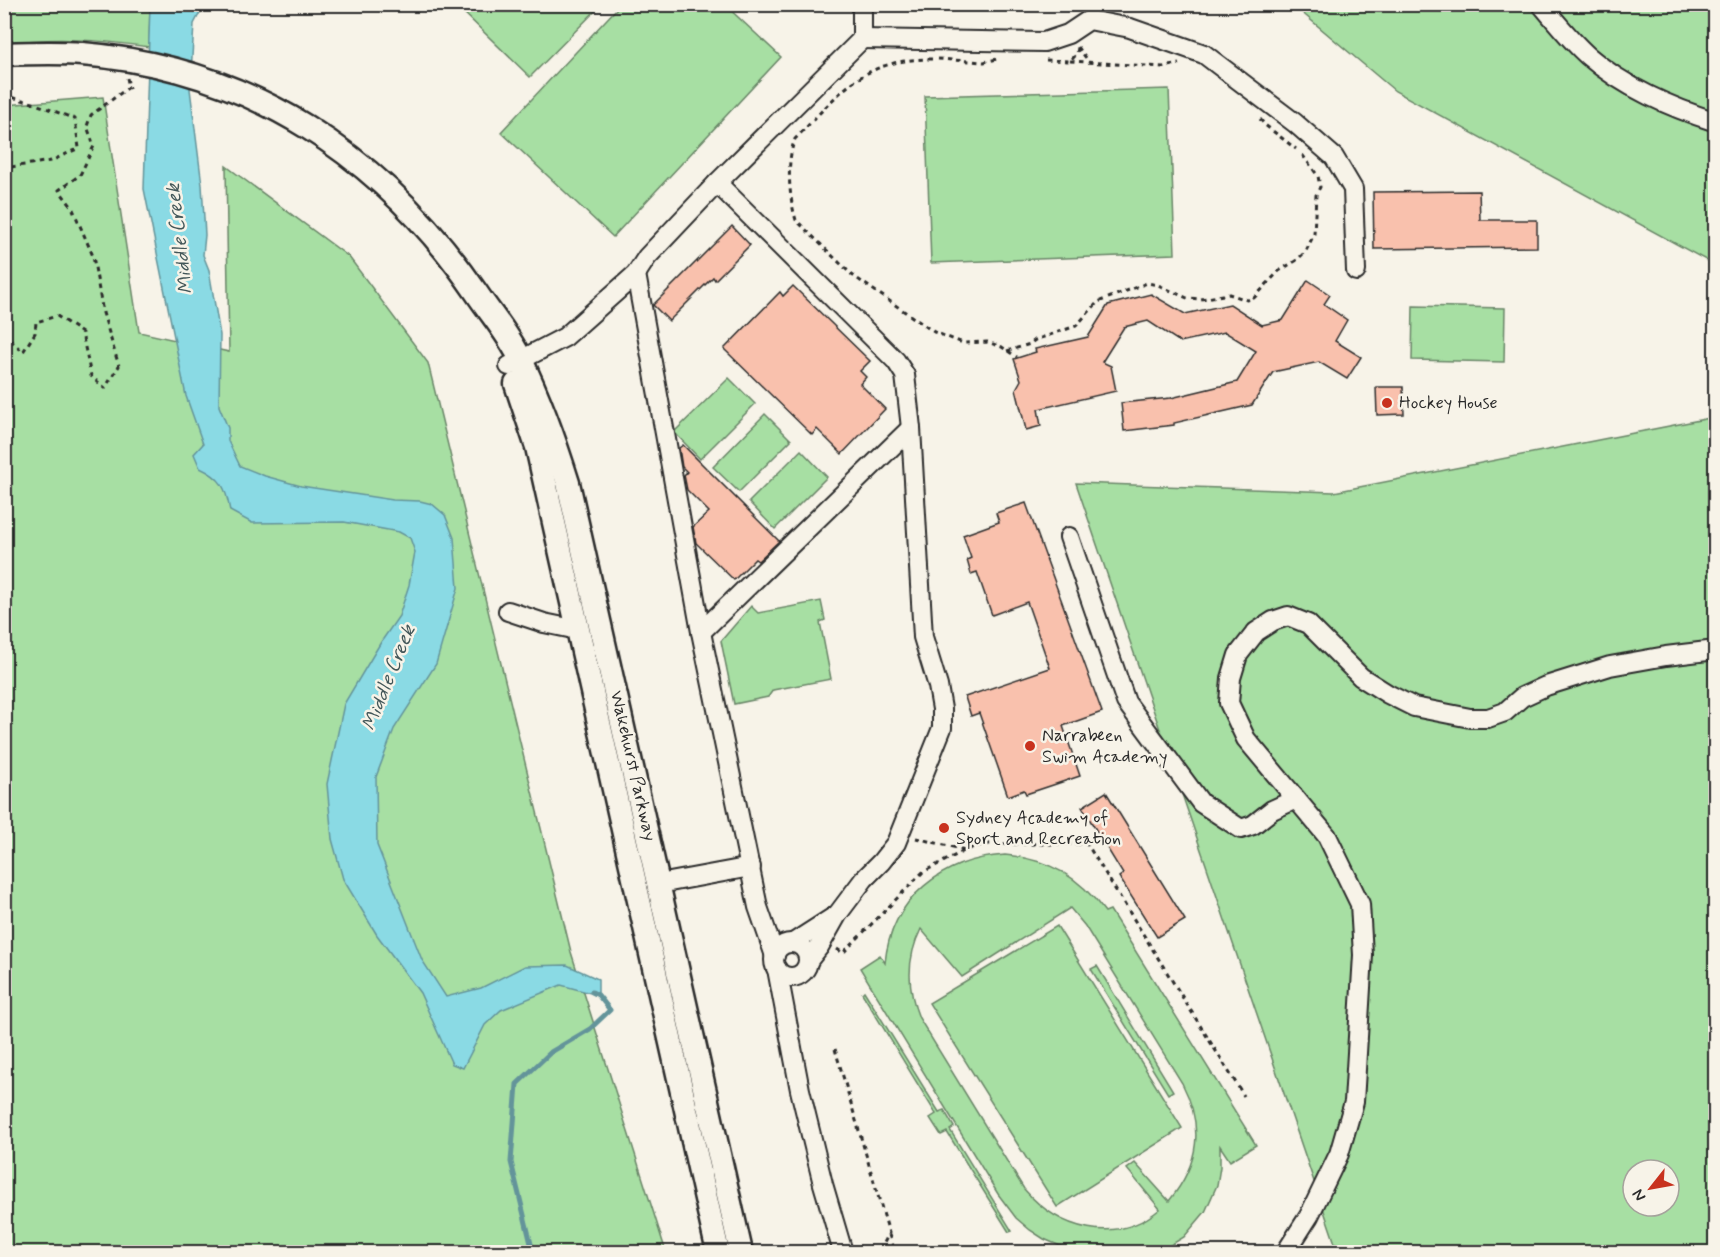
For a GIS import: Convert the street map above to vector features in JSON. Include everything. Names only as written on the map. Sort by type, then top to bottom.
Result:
[{"type":"main road","name":"Wakehurst Parkway","points":[[4,54],[62,53],[122,59],[171,69],[217,83],[276,109],[317,132],[358,161],[398,196],[428,228],[501,324],[515,363],[524,406],[537,447],[718,1252]]},
{"type":"main road","name":"Wakehurst Parkway","points":[[515,363],[549,426],[568,483],[741,1252]]},
{"type":"street","points":[[515,363],[565,337],[636,274],[647,257],[717,183],[862,39],[862,4]]},
{"type":"street","points":[[1541,4],[1588,56],[1619,79],[1669,106],[1716,122]]},
{"type":"street","points":[[862,39],[1044,42],[1075,39],[1090,12],[1204,54],[1295,123],[1334,157],[1353,189],[1356,271]]},
{"type":"street","points":[[717,183],[896,361],[904,375],[911,428],[923,637],[938,686],[942,709],[942,728],[896,843],[864,879],[837,915],[804,970],[796,975],[786,975],[776,963]]},
{"type":"street","points":[[636,274],[701,632],[758,907],[776,963],[800,1090],[823,1184],[843,1252]]},
{"type":"street","points":[[701,632],[911,428]]},
{"type":"street","points":[[1069,537],[1126,702],[1201,803],[1241,829],[1253,825],[1272,810],[1296,798]]},
{"type":"street","points":[[508,611],[544,623],[578,630]]},
{"type":"street","points":[[1286,1252],[1309,1216],[1339,1154],[1354,1102],[1363,956],[1360,904],[1327,836],[1246,739],[1229,703],[1231,678],[1238,655],[1256,632],[1273,621],[1288,616],[1308,624],[1361,677],[1388,694],[1414,706],[1470,718],[1488,718],[1505,712],[1522,697],[1546,686],[1610,666],[1716,650]]},
{"type":"street","points":[[585,657],[603,700],[646,868],[659,884]]},
{"type":"street","points":[[659,884],[751,867]]},
{"type":"street","points":[[643,918],[659,884]]},
{"type":"street","points":[[758,907],[778,938],[802,947],[808,961]]},
{"type":"street","points":[[776,963],[779,948],[837,915]]},
{"type":"path","points":[[1070,61],[1077,54],[1075,39]]},
{"type":"path","points":[[1075,39],[1089,62]]},
{"type":"path","points":[[1001,58],[984,62],[906,59],[872,70],[854,80],[795,139],[792,147],[790,188],[796,220],[852,275],[934,332],[963,343],[987,342],[1017,357]]},
{"type":"path","points":[[4,334],[23,352],[35,333],[36,322],[57,316],[82,333],[91,376],[105,388],[119,366],[103,313],[93,256],[72,207],[59,190],[80,175],[94,146],[87,126],[91,115],[129,87],[122,59]]},
{"type":"path","points":[[1036,60],[1163,67],[1180,64],[1188,66]]},
{"type":"path","points":[[4,95],[75,119],[79,148],[51,161],[4,168]]},
{"type":"path","points":[[1007,351],[1076,326],[1098,302],[1147,283],[1158,285],[1188,298],[1202,299],[1229,294],[1247,300],[1253,299],[1279,271],[1297,260],[1306,251],[1314,234],[1316,195],[1320,187],[1318,176],[1301,152],[1265,125],[1257,114]]},
{"type":"path","points":[[900,832],[926,842],[965,850]]},
{"type":"path","points":[[824,939],[843,953],[923,872],[965,850],[986,844],[1087,844],[1244,1096]]},
{"type":"path","points":[[835,1049],[895,1252]]},
{"type":"path","points":[[873,1252],[881,1249],[889,1233]]},
{"type":"green space","points":[[4,5],[150,5],[149,47],[77,40],[41,40],[5,44]]},
{"type":"green space","points":[[456,5],[601,5],[530,77]]},
{"type":"green space","points":[[620,5],[725,5],[781,57],[613,237],[501,132]]},
{"type":"green space","points":[[1293,5],[1715,5],[1715,265],[1395,91]]},
{"type":"green space","points":[[1169,89],[1175,254],[931,263],[925,96]]},
{"type":"green space","points":[[103,97],[139,332],[229,352],[226,166],[349,257],[428,363],[571,952],[666,1252],[5,1252],[5,105]]},
{"type":"green space","points":[[1413,306],[1505,308],[1504,362],[1412,360]]},
{"type":"green space","points":[[729,378],[755,404],[700,459],[674,432]]},
{"type":"green space","points":[[765,414],[791,440],[739,492],[713,467]]},
{"type":"green space","points":[[1715,417],[1715,1252],[1338,1252],[1076,483],[1334,492]]},
{"type":"green space","points":[[801,450],[827,477],[775,529],[749,502]]},
{"type":"green space","points":[[821,601],[825,620],[820,622],[831,679],[773,690],[768,697],[734,704],[721,641],[751,606],[758,613]]},
{"type":"green space","points":[[1005,855],[1021,857],[1049,866],[1062,872],[1085,889],[1105,912],[1110,910],[1256,1145],[1230,1161],[1220,1146],[1217,1185],[1205,1212],[1184,1237],[1159,1252],[1074,1252],[1044,1239],[1016,1218],[998,1194],[860,968],[880,955],[885,963],[889,940],[898,919],[909,901],[924,886],[961,864]],"holes":[[[1070,908],[1085,926],[1182,1083],[1194,1114],[1196,1129],[1193,1158],[1187,1173],[1169,1201],[1135,1163],[1127,1169],[1160,1209],[1143,1220],[1125,1227],[1107,1230],[1071,1223],[1054,1215],[1024,1189],[919,1018],[910,985],[913,951],[921,929],[962,977]]]},
{"type":"green space","points":[[1057,926],[1182,1128],[1057,1207],[929,1003]]},
{"type":"green space","points":[[1097,966],[1173,1091],[1168,1094],[1091,969]]},
{"type":"green space","points":[[864,991],[939,1112],[944,1110],[954,1127],[950,1130],[1012,1231],[1009,1232],[947,1132],[941,1135],[930,1118],[936,1114],[862,993]]},
{"type":"water","points":[[150,5],[204,5],[194,24],[190,89],[202,185],[205,235],[203,255],[209,270],[220,335],[219,406],[228,428],[228,441],[240,466],[301,486],[432,504],[445,515],[454,538],[458,588],[436,664],[394,729],[376,777],[377,845],[422,960],[446,997],[481,988],[525,966],[567,965],[598,979],[598,995],[561,985],[501,1010],[485,1025],[463,1068],[452,1064],[420,993],[377,935],[343,879],[332,839],[327,784],[344,704],[399,616],[409,585],[415,552],[410,538],[399,532],[344,522],[252,523],[230,511],[222,485],[200,468],[194,454],[203,444],[186,396],[144,189]]},
{"type":"building","points":[[1479,191],[1480,220],[1537,220],[1537,247],[1374,249],[1373,192]]},
{"type":"building","points":[[732,226],[750,245],[715,280],[713,277],[669,321],[653,305]]},
{"type":"building","points":[[1308,280],[1330,295],[1324,304],[1347,320],[1335,341],[1361,357],[1347,379],[1319,362],[1273,372],[1252,405],[1174,423],[1174,425],[1124,431],[1121,403],[1171,398],[1237,382],[1256,351],[1225,332],[1180,342],[1148,321],[1124,327],[1102,362],[1111,366],[1116,391],[1038,409],[1041,426],[1026,430],[1016,389],[1021,380],[1014,359],[1036,352],[1035,349],[1088,337],[1108,305],[1151,294],[1185,314],[1230,304],[1262,325],[1283,320]]},
{"type":"building","points":[[793,286],[870,361],[860,371],[866,377],[860,384],[885,409],[842,454],[817,429],[812,435],[724,349],[780,292],[783,296]]},
{"type":"building","points":[[1376,387],[1403,387],[1404,414],[1377,415]]},
{"type":"building","points":[[683,445],[779,541],[758,561],[755,559],[734,580],[696,543],[693,527],[709,512],[687,490],[684,475],[687,472],[682,467],[679,448]]},
{"type":"building","points":[[1026,503],[1102,712],[1063,726],[1080,776],[1026,794],[1024,790],[1008,796],[979,713],[971,716],[965,697],[1050,668],[1027,602],[992,615],[977,572],[971,574],[967,560],[971,558],[963,535],[999,522],[996,513]]},
{"type":"building","points":[[1106,792],[1185,920],[1157,937],[1119,877],[1123,874],[1082,807]]},
{"type":"waterway","name":"Middle Creek","points":[[533,1252],[511,1162],[517,1084],[551,1052],[590,1029],[610,1010],[598,995],[592,992]]},
{"type":"place","name":"Hockey House","points":[[1387,403]]},
{"type":"place","name":"Narrabeen Swim Academy","points":[[1030,746]]},
{"type":"place","name":"Sydney Academy of Sport and Recreation","points":[[944,828]]}]
